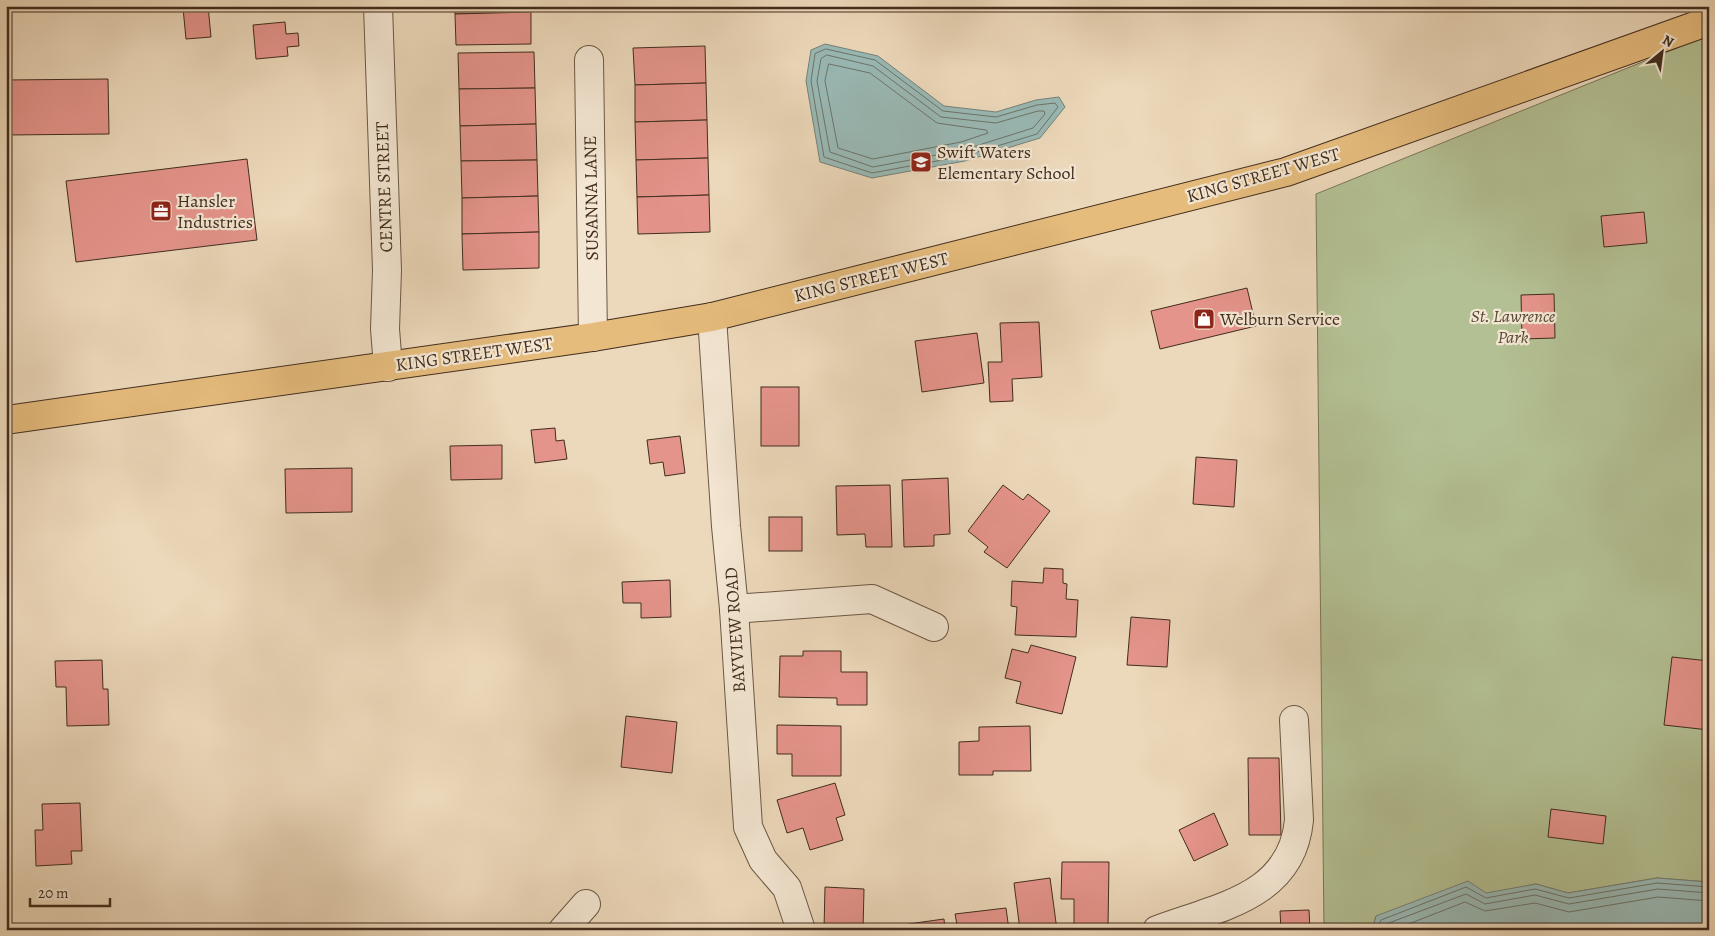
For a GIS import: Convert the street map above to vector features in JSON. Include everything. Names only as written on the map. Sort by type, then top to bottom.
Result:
[{"type":"main road","name":"KING STREET WEST","points":[[6,420],[388,367],[593,337],[712,317],[1286,172],[1709,21]]},
{"type":"street","name":"CENTRE STREET","points":[[378,6],[387,270],[385,329],[388,367]]},
{"type":"street","name":"SUSANNA LANE","points":[[589,60],[593,337]]},
{"type":"street","name":"BAYVIEW ROAD","points":[[712,317],[748,827],[763,860],[787,888],[801,930]]},
{"type":"street","points":[[734,609],[872,599],[934,627]]},
{"type":"street","points":[[1158,930],[1249,896],[1272,881],[1288,859],[1298,834],[1299,820],[1294,720]]},
{"type":"street","points":[[563,930],[586,904]]},
{"type":"green space","name":"St. Lawrence Park","points":[[1709,35],[1709,882],[1657,878],[1568,893],[1536,884],[1376,916],[1372,930],[1324,930],[1316,194]]},
{"type":"water","points":[[825,44],[878,56],[944,106],[996,112],[1036,100],[1059,97],[1065,107],[1040,138],[965,161],[872,178],[820,162],[806,81],[811,50]]},
{"type":"water","points":[[1657,878],[1709,882],[1709,930],[1372,930],[1376,916],[1468,881],[1486,893],[1536,884],[1568,893]]},
{"type":"building","points":[[208,6],[211,37],[186,39],[183,8]]},
{"type":"building","points":[[455,6],[530,6],[531,12],[455,14]]},
{"type":"building","points":[[531,12],[531,44],[456,45],[455,14]]},
{"type":"building","points":[[285,22],[286,34],[298,33],[299,46],[287,47],[288,56],[256,59],[253,25]]},
{"type":"building","points":[[705,46],[706,83],[635,85],[633,48]]},
{"type":"building","points":[[534,52],[535,88],[459,89],[458,53]]},
{"type":"building","points":[[108,79],[109,134],[6,135],[6,80]]},
{"type":"building","points":[[706,83],[707,120],[635,122],[635,85]]},
{"type":"building","points":[[535,88],[536,124],[460,126],[459,89]]},
{"type":"building","points":[[707,120],[708,158],[636,160],[635,122]]},
{"type":"building","points":[[536,124],[537,160],[461,161],[460,126]]},
{"type":"building","points":[[708,158],[709,195],[637,197],[636,160]]},
{"type":"building","name":"Hansler Industries","points":[[247,159],[257,240],[76,262],[66,181]]},
{"type":"building","points":[[537,160],[538,196],[462,198],[461,161]]},
{"type":"building","points":[[709,195],[710,232],[638,234],[637,197]]},
{"type":"building","points":[[538,196],[539,232],[462,234],[462,198]]},
{"type":"building","points":[[1644,212],[1647,243],[1604,247],[1601,216]]},
{"type":"building","points":[[539,232],[539,268],[463,270],[462,234]]},
{"type":"building","name":"Welburn Service","points":[[1247,288],[1256,326],[1160,349],[1151,311]]},
{"type":"building","points":[[1554,294],[1555,338],[1522,339],[1521,295]]},
{"type":"building","points":[[1039,322],[1042,377],[1012,379],[1013,401],[990,402],[988,362],[1002,362],[1000,323]]},
{"type":"building","points":[[977,333],[984,383],[922,392],[915,341]]},
{"type":"building","points":[[761,387],[799,387],[799,446],[761,446]]},
{"type":"building","points":[[555,428],[556,441],[564,440],[567,459],[535,463],[531,430]]},
{"type":"building","points":[[680,436],[685,473],[665,476],[663,462],[650,464],[647,440]]},
{"type":"building","points":[[502,445],[502,479],[451,480],[450,446]]},
{"type":"building","points":[[1196,457],[1237,460],[1234,507],[1193,504]]},
{"type":"building","points":[[352,468],[352,512],[286,513],[285,469]]},
{"type":"building","points":[[948,478],[950,534],[934,535],[934,546],[904,547],[902,480]]},
{"type":"building","points":[[890,485],[892,547],[866,547],[865,534],[837,535],[836,486]]},
{"type":"building","points":[[1003,485],[1023,500],[1028,494],[1050,511],[1007,568],[984,552],[988,547],[968,531]]},
{"type":"building","points":[[769,517],[802,517],[802,551],[769,551]]},
{"type":"building","points":[[1044,568],[1063,569],[1063,583],[1067,584],[1066,599],[1078,600],[1076,637],[1015,635],[1017,607],[1011,606],[1012,581],[1043,583]]},
{"type":"building","points":[[670,580],[671,617],[641,618],[641,603],[623,603],[622,582]]},
{"type":"building","points":[[1131,617],[1170,620],[1167,667],[1127,665]]},
{"type":"building","points":[[1031,645],[1076,657],[1062,714],[1016,703],[1021,682],[1005,678],[1012,649],[1028,653]]},
{"type":"building","points":[[803,651],[841,651],[841,672],[867,672],[867,705],[837,705],[837,698],[779,697],[780,656],[803,656]]},
{"type":"building","points":[[1672,657],[1709,661],[1709,730],[1664,725]]},
{"type":"building","points":[[102,660],[103,689],[108,689],[109,725],[67,726],[66,687],[56,687],[55,661]]},
{"type":"building","points":[[626,716],[677,722],[672,773],[621,767]]},
{"type":"building","points":[[777,725],[841,726],[841,776],[792,776],[792,754],[777,754]]},
{"type":"building","points":[[1030,726],[1031,771],[993,771],[993,775],[959,775],[959,742],[979,741],[979,727]]},
{"type":"building","points":[[1248,758],[1279,758],[1281,835],[1249,835]]},
{"type":"building","points":[[835,783],[845,815],[836,818],[843,840],[810,850],[803,828],[787,833],[777,800]]},
{"type":"building","points":[[80,803],[82,851],[71,851],[72,864],[36,866],[35,830],[43,830],[42,804]]},
{"type":"building","points":[[1551,809],[1606,816],[1603,844],[1548,837]]},
{"type":"building","points":[[1214,813],[1228,845],[1194,861],[1179,830]]},
{"type":"building","points":[[1062,862],[1109,862],[1108,928],[1074,927],[1074,899],[1061,899]]},
{"type":"building","points":[[1050,878],[1057,930],[1020,930],[1014,883]]},
{"type":"building","points":[[825,887],[864,889],[863,930],[824,930]]},
{"type":"building","points":[[1006,908],[1009,930],[958,930],[955,914]]},
{"type":"building","points":[[1309,910],[1310,930],[1281,930],[1280,911]]},
{"type":"building","points":[[944,919],[945,930],[909,930],[908,924]]},
{"type":"place","name":"Swift Waters Elementary School","points":[[921,162]]},
{"type":"place","name":"Hansler Industries","points":[[161,211]]},
{"type":"place","name":"Welburn Service","points":[[1204,319]]}]
